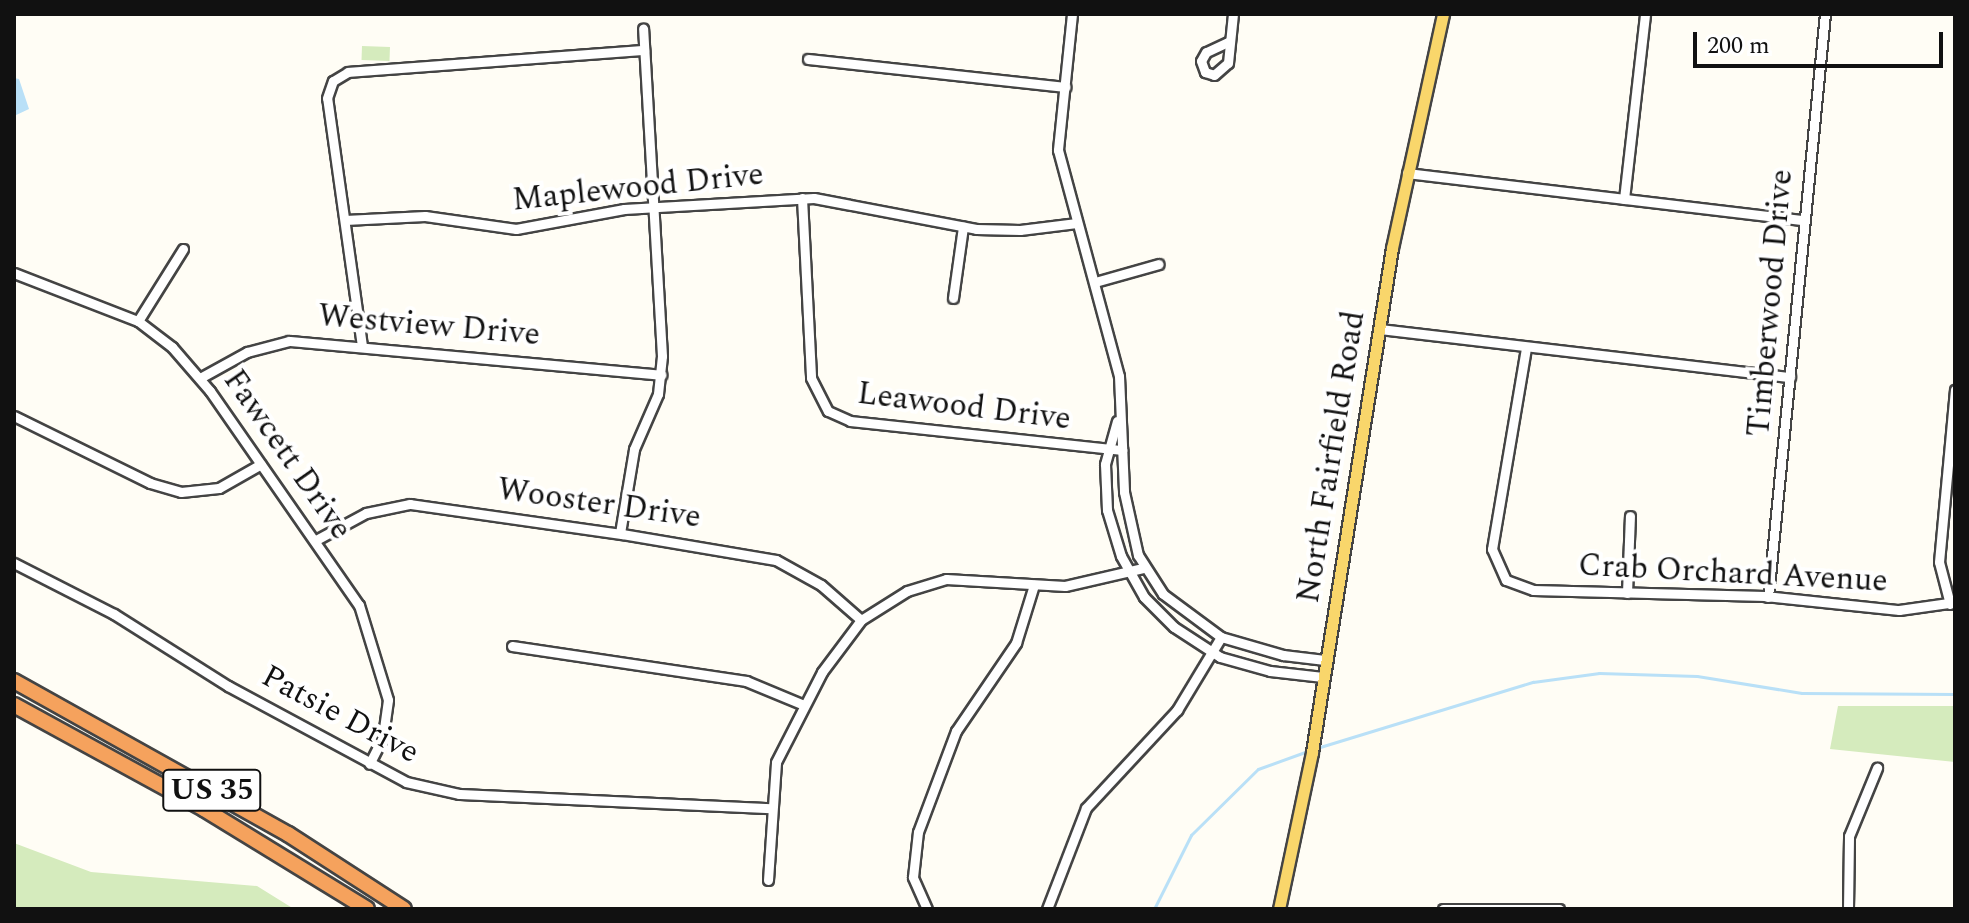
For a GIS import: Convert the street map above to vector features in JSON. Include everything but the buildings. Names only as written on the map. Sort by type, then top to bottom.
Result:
[{"type":"highway","name":"US 35","points":[[14,681],[288,834],[404,909]]},
{"type":"highway","name":"US 35","points":[[14,705],[204,809],[367,909]]},
{"type":"main road","name":"North Fairfield Road","points":[[1279,909],[1323,677],[1407,173],[1443,14]]},
{"type":"street","points":[[1072,14],[1058,150],[1116,363],[1126,514],[1143,568],[1171,602],[1221,637],[1273,653],[1325,660]]},
{"type":"street","points":[[1230,41],[1233,14]]},
{"type":"street","points":[[1624,199],[1645,14]]},
{"type":"street","name":"Timberwood Drive","points":[[1768,597],[1825,14]]},
{"type":"street","points":[[620,533],[634,449],[658,394],[661,375],[643,29]]},
{"type":"street","points":[[362,346],[327,98],[333,81],[348,72],[644,50]]},
{"type":"street","points":[[808,59],[1065,87]]},
{"type":"street","points":[[1407,173],[1803,220]]},
{"type":"street","name":"Maplewood Drive","points":[[345,220],[425,216],[516,229],[654,206],[802,198],[850,201],[963,227],[1020,230],[1077,223]]},
{"type":"street","name":"Leawood Drive","points":[[802,198],[811,378],[828,411],[850,421],[1122,450]]},
{"type":"street","points":[[953,298],[963,227]]},
{"type":"street","points":[[138,321],[183,249]]},
{"type":"street","points":[[1095,282],[1159,264]]},
{"type":"street","name":"Fawcett Drive","points":[[14,273],[138,321],[200,378],[359,605],[387,691],[387,723],[369,764]]},
{"type":"street","points":[[1380,329],[1790,377]]},
{"type":"street","name":"Westview Drive","points":[[200,378],[247,352],[282,341],[661,375]]},
{"type":"street","name":"Crab Orchard Avenue","points":[[1526,348],[1492,549],[1495,566],[1508,582],[1533,590],[1768,597],[1899,610],[1952,603]]},
{"type":"street","points":[[1952,603],[1939,562],[1955,390]]},
{"type":"street","points":[[1120,410],[1109,449],[1107,510],[1128,572],[1164,619],[1213,653],[1270,671],[1323,677]]},
{"type":"street","points":[[14,416],[150,483],[181,492],[219,488],[261,464]]},
{"type":"street","name":"Wooster Drive","points":[[316,540],[366,513],[410,504],[620,533],[776,560],[806,575],[861,620]]},
{"type":"street","points":[[1627,593],[1630,516]]},
{"type":"street","name":"Patsie Drive","points":[[14,563],[114,614],[369,764],[406,782],[459,794],[772,808]]},
{"type":"street","points":[[768,880],[776,762],[804,705],[861,620],[907,591],[946,579],[1065,586],[1143,568]]},
{"type":"street","points":[[927,909],[913,877],[918,832],[956,731],[1016,643],[1034,585]]},
{"type":"street","points":[[1047,909],[1086,808],[1177,710],[1221,637]]},
{"type":"street","points":[[512,646],[746,681],[804,705]]},
{"type":"street","points":[[1848,909],[1849,836],[1877,768]]},
{"type":"street","points":[[1443,909],[1559,909]]},
{"type":"green space","points":[[362,46],[390,47],[389,61],[362,60]]},
{"type":"green space","points":[[1838,706],[1955,706],[1955,762],[1830,749]]},
{"type":"green space","points":[[14,843],[91,872],[257,886],[294,909],[14,909]]},
{"type":"water","points":[[14,78],[19,79],[29,109],[14,116]]},
{"type":"waterway","points":[[1320,747],[1533,682],[1599,673],[1697,676],[1802,693],[1955,694]]},
{"type":"waterway","points":[[1154,909],[1191,835],[1258,769],[1305,752]]}]
